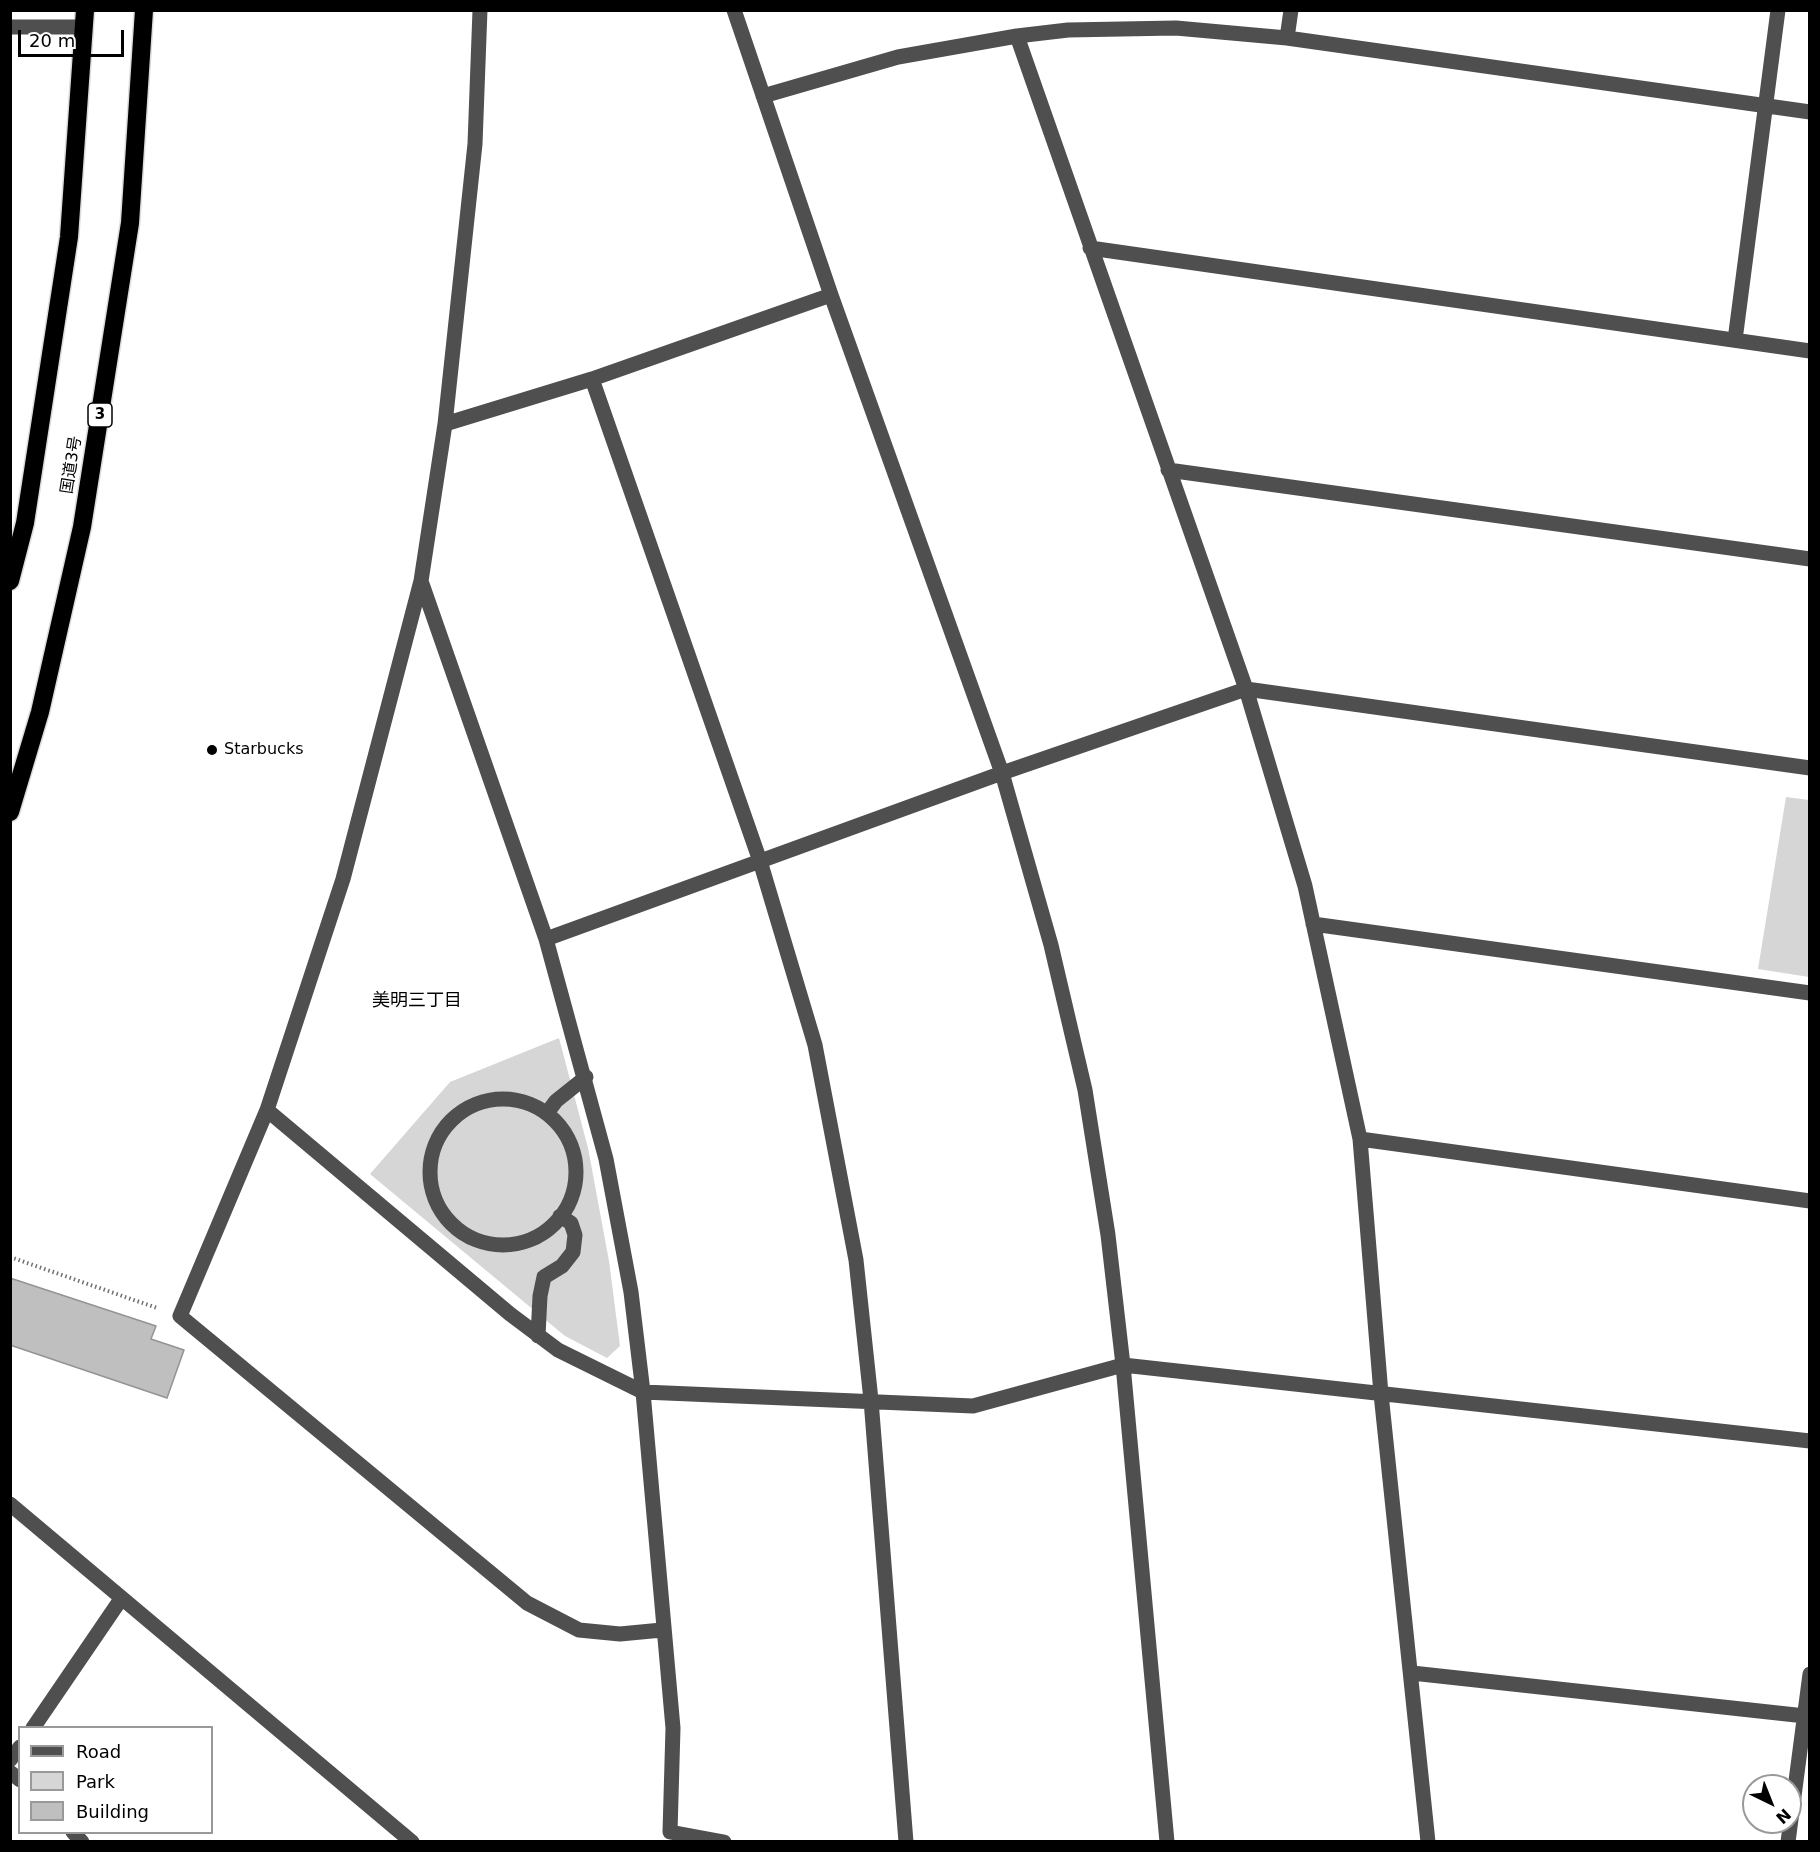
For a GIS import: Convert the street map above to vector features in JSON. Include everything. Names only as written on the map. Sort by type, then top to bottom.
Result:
[{"type":"highway","name":"国道3号","points":[[10,812],[40,712],[82,527],[130,223],[144,10]]},
{"type":"highway","points":[[10,582],[25,523],[69,237],[85,19]]},
{"type":"street","points":[[480,10],[475,144],[445,424],[421,581],[343,879],[267,1110],[180,1316],[527,1603],[579,1630],[620,1634],[662,1630]]},
{"type":"street","points":[[734,10],[831,295],[1002,773],[1051,945],[1085,1090],[1108,1235],[1124,1365],[1167,1842]]},
{"type":"street","points":[[1287,38],[1291,10]]},
{"type":"street","points":[[1735,340],[1778,10]]},
{"type":"street","points":[[10,27],[85,19]]},
{"type":"street","points":[[763,96],[898,57],[1017,36],[1068,30],[1176,28],[1287,38],[1809,112]]},
{"type":"street","points":[[1017,36],[1246,688],[1305,886],[1360,1139],[1381,1394],[1428,1842]]},
{"type":"street","points":[[1090,248],[1809,351]]},
{"type":"street","points":[[445,424],[592,379],[831,295]]},
{"type":"street","points":[[592,379],[760,861],[815,1045],[856,1260],[871,1400],[906,1842]]},
{"type":"street","points":[[1168,470],[1809,560]]},
{"type":"street","points":[[421,581],[546,939],[586,1077],[606,1159],[629,1281],[643,1392],[662,1630],[673,1728],[669,1837],[724,1842]]},
{"type":"street","points":[[546,939],[1002,773],[1246,688],[1809,768]]},
{"type":"street","points":[[1313,924],[1809,993]]},
{"type":"street","points":[[547,1113],[556,1101],[586,1077]]},
{"type":"street","points":[[500,1099],[525,1102],[547,1113],[565,1132],[574,1155],[576,1181],[569,1205],[554,1226],[534,1239],[512,1245],[489,1245],[467,1237],[449,1222],[436,1203],[430,1181],[431,1158],[439,1137],[453,1118],[475,1105],[500,1099]]},
{"type":"street","points":[[267,1110],[538,1335],[558,1350],[643,1392],[973,1406],[1124,1365],[1809,1441]]},
{"type":"street","points":[[1360,1139],[1809,1201]]},
{"type":"street","points":[[538,1335],[540,1296],[544,1276],[562,1266],[573,1252],[575,1235],[571,1223],[560,1216]]},
{"type":"street","points":[[10,1504],[412,1842]]},
{"type":"street","points":[[34,1726],[121,1599]]},
{"type":"street","points":[[1412,1673],[1805,1716]]},
{"type":"street","points":[[1788,1842],[1809,1674]]},
{"type":"path","points":[[10,1257],[180,1316]]},
{"type":"green space","points":[[1786,797],[1809,800],[1809,977],[1758,969]]},
{"type":"green space","points":[[559,1038],[588,1148],[609,1261],[620,1346],[607,1358],[565,1336],[370,1174],[450,1082]]},
{"type":"building","points":[[10,1278],[156,1326],[151,1339],[184,1350],[167,1398],[10,1345]]},
{"type":"place","name":"Starbucks","points":[[212,750]]},
{"type":"district","name":"美明三丁目","points":[[417,1001]]}]
